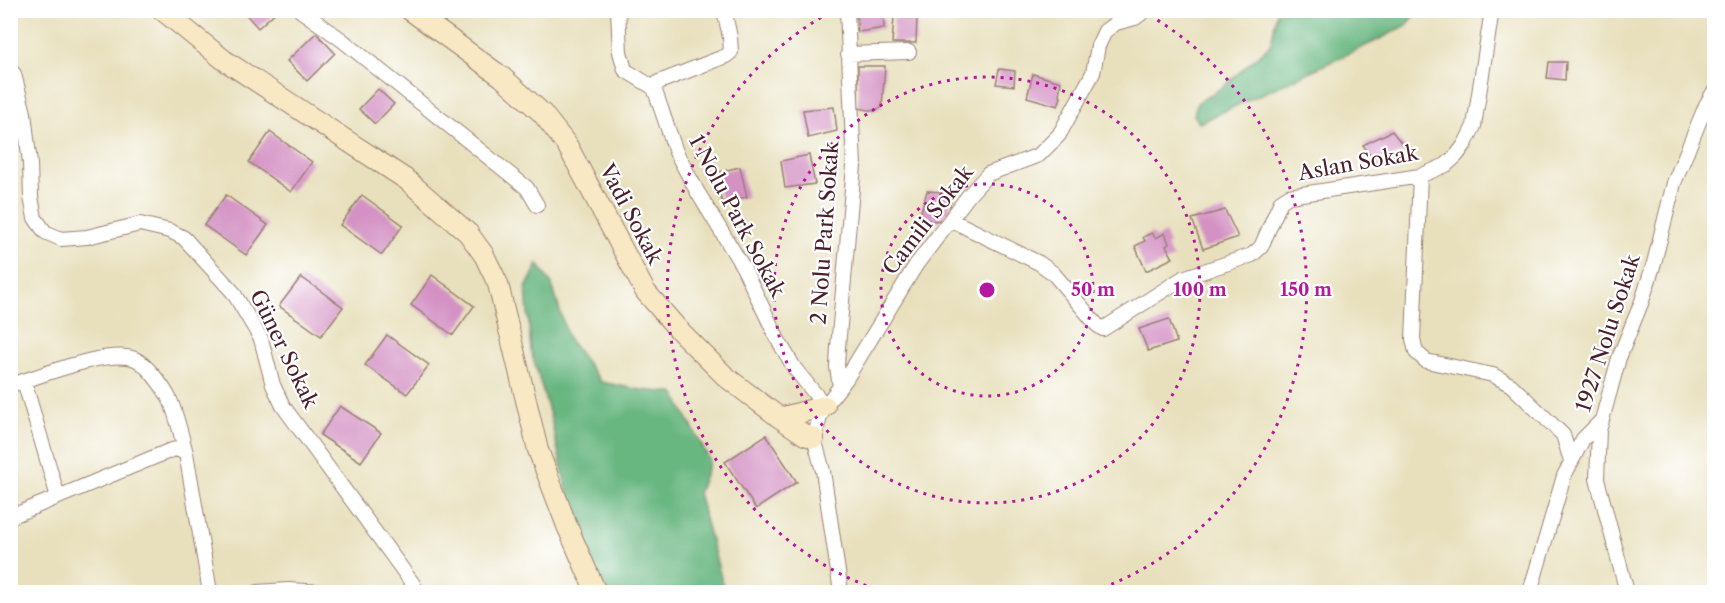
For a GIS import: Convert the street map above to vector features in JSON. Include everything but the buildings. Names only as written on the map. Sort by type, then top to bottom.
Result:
[{"type":"street","points":[[162,10],[224,60],[406,180],[468,233],[484,255],[498,284],[538,450],[567,526],[596,592]]},
{"type":"street","points":[[300,10],[342,40],[527,188],[537,205]]},
{"type":"street","name":"Vadi Sokak","points":[[410,10],[502,77],[542,113],[567,145],[645,291],[676,327],[726,377],[780,418],[805,435],[814,438]]},
{"type":"street","points":[[618,10],[620,52],[625,70],[654,88],[659,82],[726,56],[730,52],[730,37],[724,10]]},
{"type":"street","name":"2 Nolu Park Sokak","points":[[840,387],[837,367],[838,347],[854,166],[847,10]]},
{"type":"street","name":"Camili Sokak","points":[[814,438],[825,406],[840,387],[916,265],[969,195],[988,174],[1039,155],[1059,135],[1093,73],[1098,46],[1106,30],[1116,23],[1135,18],[1146,10]]},
{"type":"street","name":"Aslan Sokak","points":[[951,220],[1040,263],[1053,273],[1097,325],[1103,329],[1182,278],[1252,255],[1261,247],[1281,201],[1289,196],[1420,176],[1446,165],[1465,144],[1474,126],[1492,10]]},
{"type":"street","points":[[848,54],[909,52]]},
{"type":"street","name":"Güner Sokak","points":[[10,70],[14,74],[24,112],[31,197],[35,218],[45,232],[61,239],[87,237],[140,224],[170,231],[184,238],[233,292],[261,339],[273,385],[284,406],[417,592]]},
{"type":"street","name":"1 Nolu Park Sokak","points":[[654,88],[676,152],[698,193],[743,267],[778,340],[795,369],[825,406]]},
{"type":"street","name":"1927 Nolu Sokak","points":[[1627,592],[1598,479],[1599,431],[1619,358],[1642,301],[1654,263],[1674,183],[1713,93]]},
{"type":"street","points":[[1420,176],[1413,339],[1416,352],[1426,361],[1493,375],[1511,385],[1563,435],[1571,461]]},
{"type":"street","points":[[58,497],[17,383],[99,358],[136,359],[148,368],[170,399],[186,453],[210,592]]},
{"type":"street","points":[[780,418],[825,406]]},
{"type":"street","points":[[1530,592],[1564,476],[1583,439],[1602,419]]},
{"type":"street","points":[[814,438],[823,471],[841,592]]},
{"type":"street","points":[[10,517],[169,451],[176,449],[186,453]]},
{"type":"street","points":[[258,592],[288,590],[323,592]]},
{"type":"green space","points":[[1277,11],[1419,11],[1407,25],[1378,40],[1199,123],[1194,115],[1197,103],[1223,87],[1271,44]]},
{"type":"green space","points":[[538,264],[552,285],[568,338],[601,382],[641,390],[674,393],[710,461],[698,493],[725,592],[593,592],[588,585],[550,415],[531,351],[526,288]]}]
